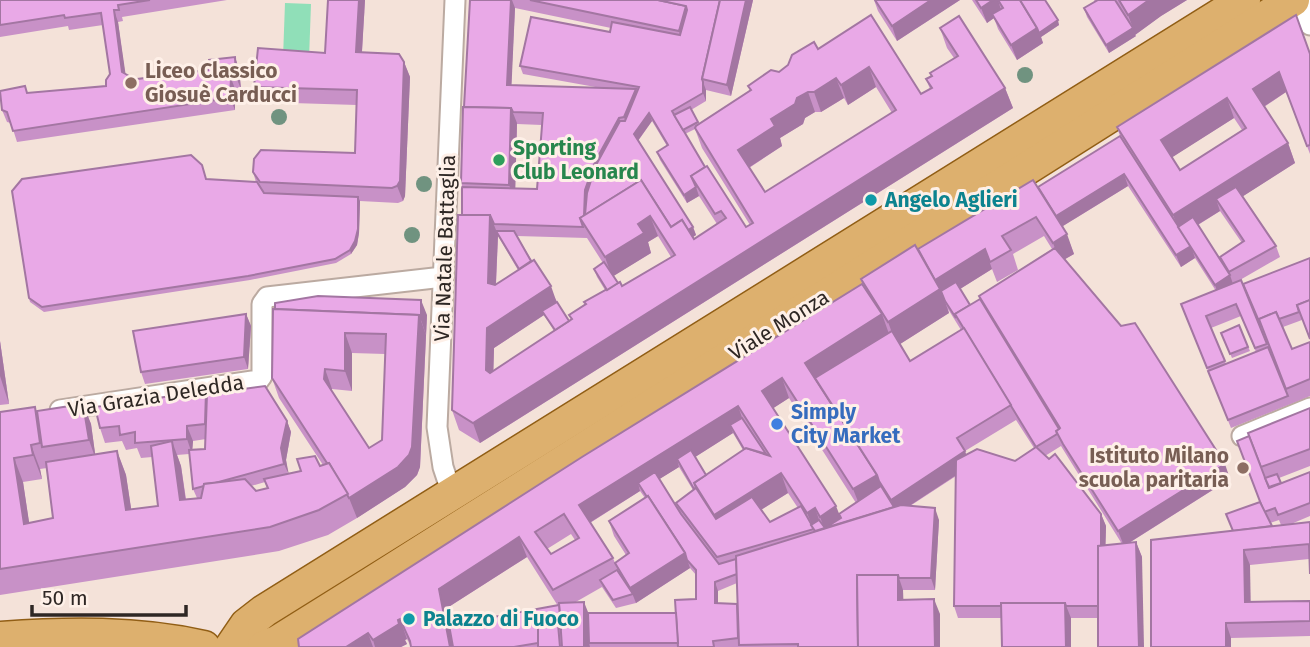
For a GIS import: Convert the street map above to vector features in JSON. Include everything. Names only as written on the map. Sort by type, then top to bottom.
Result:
[{"type":"main road","name":"Viale Monza","points":[[231,647],[255,617],[1244,0]]},
{"type":"main road","name":"Viale Monza","points":[[269,646],[1293,0]]},
{"type":"main road","points":[[355,555],[373,582]]},
{"type":"main road","points":[[0,638],[110,635],[163,639],[204,647]]},
{"type":"street","name":"Via Natale Battaglia","points":[[452,494],[443,467],[438,427],[454,0]]},
{"type":"street","points":[[1300,0],[1310,25]]},
{"type":"street","name":"Via Grazia Deledda","points":[[38,414],[258,381],[261,376],[262,302],[267,297],[443,277]]},
{"type":"street","points":[[1242,436],[1310,408]]},
{"type":"green space","points":[[285,3],[311,4],[309,59],[283,58]]},
{"type":"building","points":[[0,0],[150,0],[118,5],[119,10],[114,10],[122,72],[129,76],[129,80],[208,70],[209,60],[235,57],[236,77],[231,78],[230,98],[13,131],[7,112],[2,110],[0,91],[25,86],[27,93],[106,86],[110,74],[101,13],[65,18],[64,15],[0,25]]},
{"type":"building","points":[[328,0],[359,0],[356,52],[399,54],[404,62],[400,181],[392,188],[260,182],[253,172],[254,159],[261,150],[355,153],[357,90],[254,87],[258,48],[325,53]]},
{"type":"building","points":[[470,0],[511,0],[507,85],[636,89],[624,117],[619,118],[595,162],[585,190],[584,216],[580,218],[583,227],[494,224],[490,215],[462,215],[462,187],[537,189],[543,113],[513,112],[511,108],[464,107]]},
{"type":"building","points":[[530,0],[658,0],[686,6],[679,31]]},
{"type":"building","points":[[658,0],[720,0],[702,79],[703,93],[672,111],[705,167],[691,176],[696,187],[684,195],[657,152],[668,145],[649,113],[634,134],[693,227],[688,230],[682,220],[671,227],[641,180],[585,215],[587,193],[596,165],[620,121],[625,121],[639,87],[520,66],[531,17],[610,32],[612,22],[680,35],[686,6]]},
{"type":"building","points":[[720,0],[746,0],[727,85],[702,79]]},
{"type":"building","points":[[875,0],[931,0],[892,26]]},
{"type":"building","points":[[976,0],[993,0],[981,8]]},
{"type":"building","points":[[998,0],[1020,0],[1037,28],[1011,45],[992,14],[1003,8]]},
{"type":"building","points":[[1020,0],[1045,0],[1058,20],[1039,33]]},
{"type":"building","points":[[1098,0],[1115,0],[1133,28],[1106,45],[1084,8]]},
{"type":"building","points":[[1119,0],[1149,0],[1128,15]]},
{"type":"building","points":[[871,15],[921,94],[932,88],[926,79],[932,76],[930,73],[958,56],[940,28],[959,16],[1005,88],[473,423],[452,410],[458,215],[490,215],[488,283],[495,285],[534,260],[551,286],[487,328],[486,370],[490,373],[572,319],[569,315],[586,304],[584,302],[620,282],[622,286],[675,255],[650,216],[638,224],[644,233],[605,257],[580,218],[641,180],[671,227],[682,220],[694,239],[726,218],[721,211],[715,214],[691,176],[707,166],[746,227],[753,223],[695,128],[751,90],[748,86],[771,70],[779,72],[788,65],[792,55],[814,42],[818,49]],"holes":[[[869,67],[896,110],[765,192],[738,150],[775,126],[771,119],[795,104],[797,98],[814,92],[836,78],[841,85]]]},
{"type":"building","points":[[1296,15],[1310,54],[1310,145],[1307,146],[1279,72],[1253,89],[1288,143],[1173,215],[1117,127]],"holes":[[[1227,98],[1246,128],[1180,170],[1161,140]]]},
{"type":"building","points":[[463,107],[511,108],[509,185],[461,183]]},
{"type":"building","points":[[690,107],[698,122],[683,130],[674,115]]},
{"type":"building","points":[[1120,136],[1191,246],[1176,255],[1124,174],[1056,216],[1038,187]]},
{"type":"building","points":[[191,155],[202,165],[206,179],[257,182],[264,193],[358,197],[358,229],[350,250],[335,259],[248,276],[42,307],[29,298],[12,191],[22,179]]},
{"type":"building","points":[[1033,180],[1067,234],[1053,243],[1036,217],[1002,236],[1011,250],[990,262],[985,249],[935,280],[918,249]]},
{"type":"building","points":[[1236,187],[1276,246],[1229,272],[1220,257],[1244,241],[1216,199]]},
{"type":"building","points":[[1193,217],[1230,275],[1215,285],[1178,227]]},
{"type":"building","points":[[496,231],[514,231],[531,261],[519,269]]},
{"type":"building","points":[[915,245],[940,289],[888,322],[861,279]]},
{"type":"building","points":[[1055,248],[1121,326],[1135,323],[1225,464],[1118,531],[1063,444],[1056,431],[1060,428],[979,296]]},
{"type":"building","points":[[1310,258],[1310,300],[1297,305],[1299,312],[1279,319],[1276,312],[1259,319],[1261,326],[1243,284]]},
{"type":"building","points":[[604,262],[618,283],[607,290],[594,269]]},
{"type":"building","points":[[1241,280],[1267,344],[1255,348],[1236,304],[1206,316],[1225,361],[1207,368],[1181,304]]},
{"type":"building","points":[[956,282],[970,305],[955,314],[956,318],[941,291]]},
{"type":"building","points":[[862,284],[882,314],[805,363],[877,475],[853,489],[782,378],[762,391],[836,506],[820,517],[815,508],[807,513],[781,473],[714,515],[694,483],[746,448],[770,456],[738,406],[579,505],[613,558],[553,590],[519,537],[439,589],[450,647],[411,647],[400,619],[399,624],[373,640],[368,633],[346,647],[299,647],[298,639],[582,457]],"holes":[[[564,514],[579,538],[551,554],[535,532]]]},
{"type":"building","points":[[318,296],[421,300],[421,320],[419,315],[275,309],[275,303]]},
{"type":"building","points":[[980,299],[1059,429],[1057,434],[1036,447],[955,314]]},
{"type":"building","points":[[1310,300],[1310,339],[1297,305]]},
{"type":"building","points":[[557,302],[569,321],[555,330],[542,311]]},
{"type":"building","points":[[273,309],[419,315],[412,447],[409,455],[398,467],[349,498],[272,378]],"holes":[[[345,333],[386,334],[382,440],[369,448],[324,379],[325,369],[345,371]]]},
{"type":"building","points":[[1276,312],[1292,349],[1310,342],[1310,379],[1286,389],[1259,319]]},
{"type":"building","points":[[246,314],[244,357],[141,372],[133,331]]},
{"type":"building","points":[[1239,325],[1248,347],[1230,354],[1221,333]]},
{"type":"building","points":[[964,328],[1011,405],[957,438],[965,451],[891,500],[815,378],[892,331],[910,361]]},
{"type":"building","points":[[1268,347],[1288,396],[1228,420],[1208,371]]},
{"type":"building","points":[[265,386],[287,421],[281,448],[284,464],[193,489],[189,450],[205,449],[207,394]]},
{"type":"building","points":[[206,391],[205,424],[187,426],[187,439],[135,443],[135,432],[120,435],[119,426],[100,428],[95,407]]},
{"type":"building","points":[[83,404],[89,440],[42,447],[37,411]]},
{"type":"building","points":[[35,407],[40,443],[31,445],[33,455],[14,458],[24,524],[53,518],[46,462],[117,451],[126,510],[158,506],[151,446],[172,441],[180,500],[201,498],[204,484],[245,479],[256,491],[268,488],[264,479],[301,471],[297,459],[315,456],[320,466],[329,463],[348,494],[319,510],[270,527],[0,569],[0,412]]},
{"type":"building","points":[[1310,408],[1310,449],[1261,467],[1248,433]]},
{"type":"building","points":[[742,418],[766,454],[744,449],[730,425]]},
{"type":"building","points":[[1249,436],[1269,488],[1310,472],[1310,503],[1278,515],[1275,508],[1264,512],[1237,441]]},
{"type":"building","points":[[1036,447],[1049,459],[1055,454],[1101,514],[1098,606],[1001,603],[1001,606],[954,606],[956,460],[977,449],[1015,461]]},
{"type":"building","points":[[691,450],[706,475],[694,483],[694,489],[677,459]]},
{"type":"building","points":[[655,472],[681,514],[719,564],[736,559],[737,574],[715,582],[715,603],[737,604],[738,638],[713,641],[714,647],[678,647],[675,600],[696,599],[696,570],[638,483]]},
{"type":"building","points":[[1277,474],[1281,483],[1269,487],[1265,478]]},
{"type":"building","points":[[881,486],[894,507],[825,528],[841,518],[839,514]]},
{"type":"building","points":[[696,488],[716,519],[752,497],[770,522],[801,506],[814,529],[717,557],[676,503]]},
{"type":"building","points":[[648,496],[685,553],[630,588],[615,563],[629,553],[609,521]]},
{"type":"building","points":[[1260,502],[1272,526],[1233,531],[1226,514]]},
{"type":"building","points":[[901,505],[935,508],[931,578],[857,575],[858,647],[739,645],[736,556]]},
{"type":"building","points":[[819,520],[825,528],[815,531],[811,525]]},
{"type":"building","points":[[1310,522],[1310,574],[1309,544],[1244,550],[1245,602],[1310,601],[1310,621],[1226,623],[1226,647],[1151,647],[1151,540]]},
{"type":"building","points":[[1136,542],[1139,647],[1098,647],[1098,546]]},
{"type":"building","points":[[617,570],[633,594],[613,600],[600,580]]},
{"type":"building","points":[[857,575],[898,575],[898,600],[934,599],[935,647],[858,647]]},
{"type":"building","points":[[584,602],[584,647],[562,647],[559,603]]},
{"type":"building","points":[[1001,603],[1065,603],[1066,647],[1002,647]]},
{"type":"building","points":[[559,605],[561,630],[558,624],[538,625],[538,643],[514,647],[453,647],[449,625]]},
{"type":"building","points":[[588,613],[676,613],[678,643],[589,643]]},
{"type":"building","points":[[558,624],[560,647],[538,647],[538,625]]},
{"type":"place","name":"Liceo Classico Giosuè Carducci","points":[[131,83]]},
{"type":"place","name":"Sporting Club Leonard","points":[[499,160]]},
{"type":"place","name":"Angelo Aglieri","points":[[871,200]]},
{"type":"place","name":"Simply City Market","points":[[777,424]]},
{"type":"place","name":"Istituto Milano scuola paritaria","points":[[1243,468]]},
{"type":"place","name":"Palazzo di Fuoco","points":[[409,619]]}]
